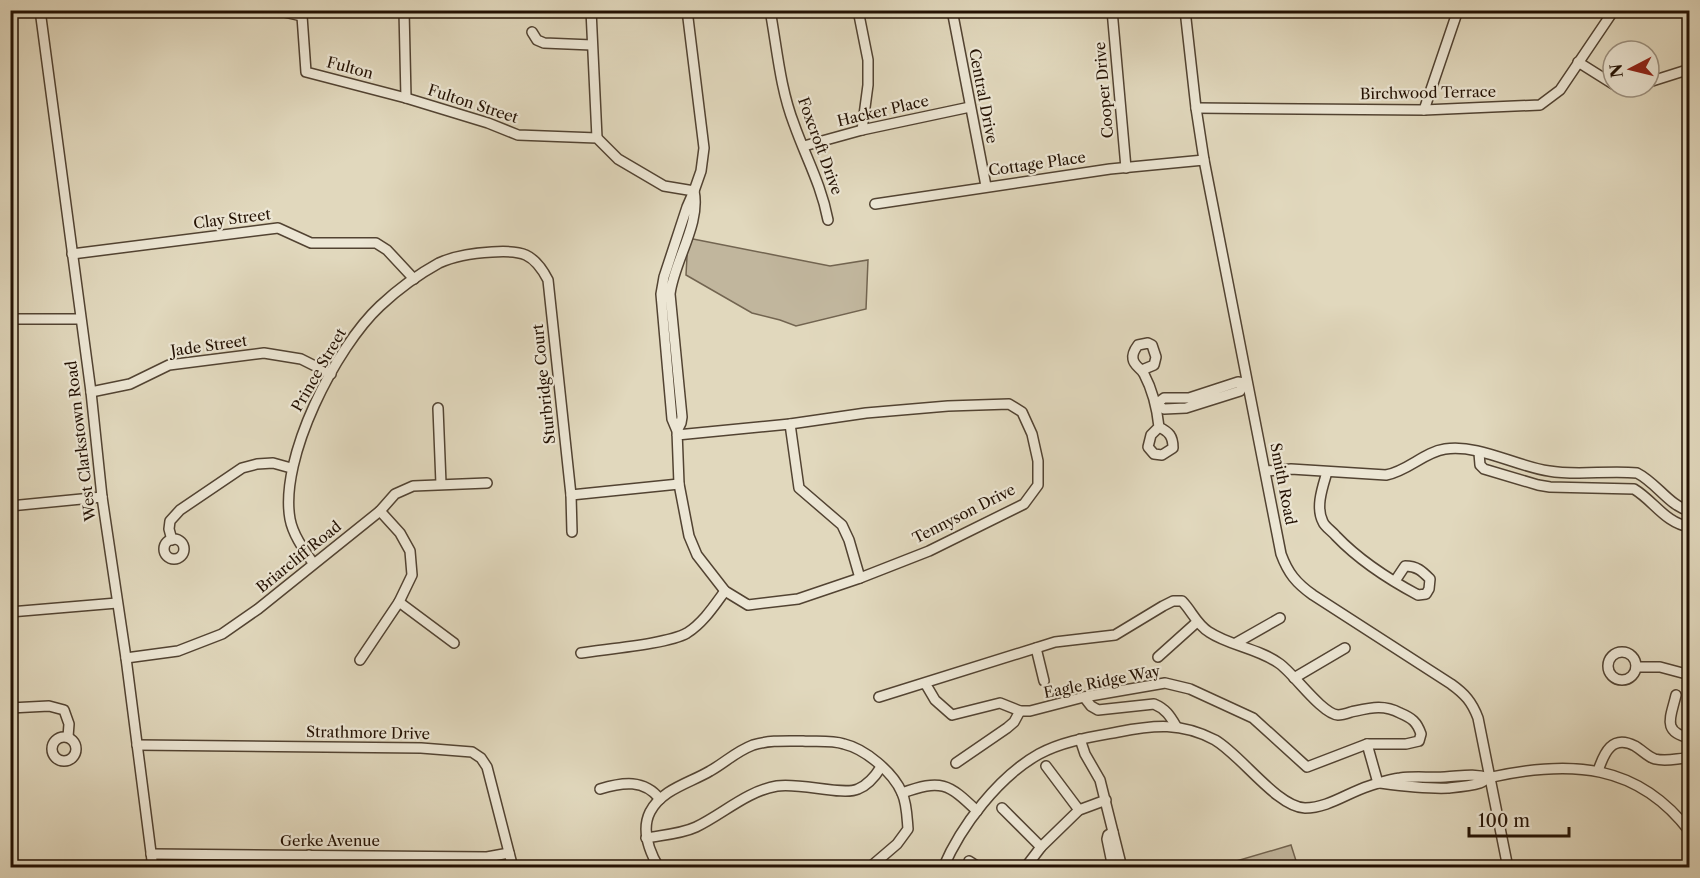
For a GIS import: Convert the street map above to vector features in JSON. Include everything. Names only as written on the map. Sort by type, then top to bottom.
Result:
[{"type":"street","name":"West Clarkstown Road","points":[[39,10],[153,867]]},
{"type":"street","points":[[275,10],[302,13]]},
{"type":"street","points":[[404,10],[406,98]]},
{"type":"street","points":[[591,10],[597,138],[618,159],[664,186],[694,191]]},
{"type":"street","name":"Tennyson Drive","points":[[677,433],[790,424],[866,413],[1009,404],[1022,412],[1032,434],[1038,460],[1038,485],[1024,504],[929,550],[860,578],[798,599],[748,605],[725,591],[697,555],[689,536],[679,484],[677,433],[682,417],[670,294],[695,210],[694,191],[701,171],[704,148],[687,10]]},
{"type":"street","name":"Foxcroft Drive","points":[[770,10],[784,91],[794,124],[820,186],[828,220]]},
{"type":"street","points":[[858,10],[868,60],[868,85],[862,130]]},
{"type":"street","name":"Central Drive","points":[[952,10],[986,186]]},
{"type":"street","name":"Cooper Drive","points":[[1112,10],[1126,168]]},
{"type":"street","name":"Smith Road","points":[[1185,10],[1204,160],[1281,554],[1288,571],[1299,585],[1464,693],[1473,705],[1478,717],[1508,867]]},
{"type":"street","points":[[1424,110],[1458,10]]},
{"type":"street","name":"Birchwood Terrace","points":[[1196,108],[1424,110],[1540,105],[1560,90],[1614,10]]},
{"type":"street","name":"Fulton","points":[[302,13],[306,72],[406,98]]},
{"type":"street","points":[[532,32],[537,40],[544,43],[592,45]]},
{"type":"street","points":[[1578,62],[1601,76]]},
{"type":"street","points":[[1661,78],[1689,69]]},
{"type":"street","name":"Fulton Street","points":[[406,98],[488,123],[518,135],[597,138]]},
{"type":"street","name":"Hacker Place","points":[[804,146],[862,130],[970,107]]},
{"type":"street","name":"Cottage Place","points":[[875,204],[986,186],[1204,160]]},
{"type":"street","name":"Clay Street","points":[[72,254],[278,228],[311,243],[376,243],[387,250],[414,279]]},
{"type":"street","name":"Prince Street","points":[[313,563],[298,541],[290,520],[288,499],[291,468],[305,422],[350,342],[379,306],[414,279],[440,263],[465,254],[514,250]]},
{"type":"street","name":"Sturbridge Court","points":[[514,250],[528,255],[540,264],[548,280],[571,495],[572,532]]},
{"type":"street","points":[[10,319],[80,318]]},
{"type":"street","name":"Jade Street","points":[[91,392],[130,384],[169,365],[264,353],[301,359],[331,374]]},
{"type":"street","points":[[1142,370],[1156,404],[1159,427]]},
{"type":"street","points":[[1156,404],[1164,398],[1189,398],[1218,393],[1238,381],[1246,384]]},
{"type":"street","points":[[438,408],[441,484]]},
{"type":"street","points":[[790,424],[799,488],[842,525],[849,540],[860,578]]},
{"type":"street","points":[[1266,471],[1291,470],[1386,475],[1398,472],[1443,449],[1459,449],[1550,471],[1637,473],[1648,478],[1673,502],[1689,511]]},
{"type":"street","points":[[1479,453],[1480,465],[1484,469],[1538,485],[1634,489],[1644,495],[1672,521],[1689,527]]},
{"type":"street","points":[[172,540],[169,529],[170,521],[180,510],[242,468],[257,464],[273,464],[291,468]]},
{"type":"street","points":[[1327,472],[1320,496],[1323,522],[1358,558],[1395,581]]},
{"type":"street","name":"Briarcliff Road","points":[[126,658],[177,651],[222,634],[258,609],[380,511],[395,494],[413,486],[487,483]]},
{"type":"street","points":[[571,495],[679,484]]},
{"type":"street","points":[[10,506],[102,497]]},
{"type":"street","points":[[360,660],[399,602],[412,575],[410,551],[400,533],[380,511]]},
{"type":"street","points":[[580,653],[662,641],[686,633],[706,616],[725,591]]},
{"type":"street","points":[[399,602],[454,643]]},
{"type":"street","name":"Eagle Ridge Way","points":[[1173,602],[1182,602],[1190,609],[1197,622],[1210,633],[1236,643],[1264,654],[1281,664],[1319,703],[1337,715],[1379,706],[1390,708],[1411,718],[1418,725],[1421,735],[1419,741],[1406,744],[1367,744],[1307,767],[1253,718],[1190,689],[1165,683],[1084,697],[1030,711],[1020,711],[1000,702],[952,715],[934,700],[925,683],[1055,642],[1115,635],[1173,602]]},
{"type":"street","points":[[10,612],[117,603]]},
{"type":"street","points":[[1236,643],[1280,618]]},
{"type":"street","points":[[1158,657],[1197,622]]},
{"type":"street","points":[[1036,648],[1044,681]]},
{"type":"street","points":[[1294,678],[1345,648]]},
{"type":"street","points":[[1636,667],[1660,667],[1689,675]]},
{"type":"street","points":[[879,697],[925,683]]},
{"type":"street","points":[[1676,695],[1670,725],[1672,732],[1689,738]]},
{"type":"street","points":[[1084,697],[1091,706],[1098,710],[1154,704],[1163,708],[1170,715],[1176,726]]},
{"type":"street","points":[[10,708],[49,706],[64,710],[69,724],[68,737]]},
{"type":"street","points":[[956,763],[1007,728],[1014,722],[1020,711]]},
{"type":"street","points":[[943,867],[952,846],[977,811],[1021,766],[1039,754],[1080,739],[1158,725],[1176,726],[1196,731],[1231,750],[1274,792],[1287,802],[1302,808],[1325,804],[1378,783],[1400,777],[1445,777],[1474,774],[1490,778],[1565,767],[1598,771],[1628,781],[1648,792],[1667,807],[1689,832]]},
{"type":"street","points":[[1080,739],[1085,754],[1100,780],[1122,867]]},
{"type":"street","points":[[659,867],[650,853],[646,838],[650,812],[660,799],[711,770],[734,753],[756,744],[778,741],[846,744],[859,750],[891,777],[902,793],[907,815],[906,834],[877,866]]},
{"type":"street","points":[[1598,771],[1603,754],[1611,746],[1620,743],[1632,744],[1654,759],[1689,758]]},
{"type":"street","points":[[1367,744],[1378,783]]},
{"type":"street","name":"Strathmore Drive","points":[[137,745],[421,748],[472,752],[481,758],[487,767],[513,867]]},
{"type":"street","points":[[1046,766],[1079,810]]},
{"type":"street","points":[[646,838],[693,828],[762,789],[780,785],[814,786],[848,792],[860,789],[875,776],[881,767]]},
{"type":"street","points":[[600,789],[626,783],[640,784],[653,790],[660,799]]},
{"type":"street","points":[[902,793],[934,784],[947,786],[960,794],[977,811]]},
{"type":"street","points":[[1025,867],[1041,847],[1079,810],[1106,800]]},
{"type":"street","points":[[1002,808],[1041,847]]},
{"type":"street","points":[[1113,832],[1108,835],[1107,839],[1113,867]]},
{"type":"street","name":"Gerke Avenue","points":[[151,854],[487,857],[509,853]]},
{"type":"street","points":[[309,855],[310,867]]},
{"type":"street","points":[[969,861],[980,867]]},
{"type":"street","points":[[877,866],[892,867]]},
{"type":"street","points":[[47,867],[59,867]]},
{"type":"shaded area","points":[[688,238],[830,266],[868,260],[866,309],[796,326],[752,313],[686,275]]},
{"type":"shaded area","points":[[1291,845],[1298,867],[1216,867]]}]
